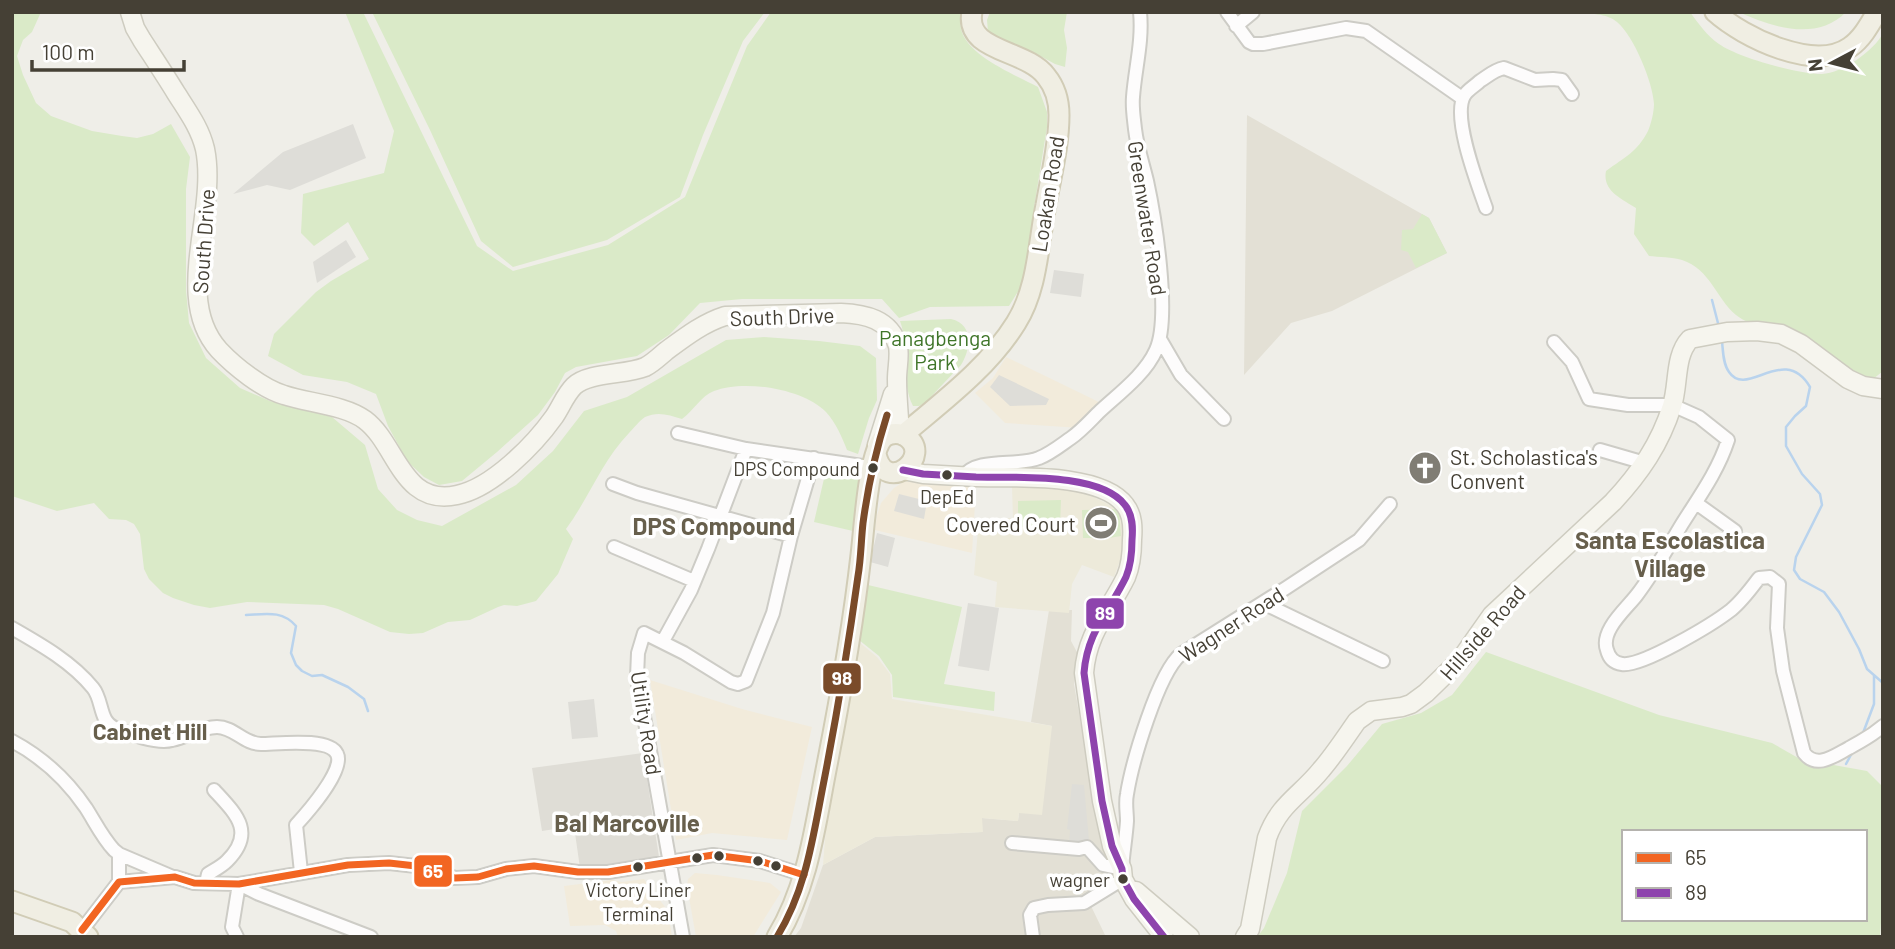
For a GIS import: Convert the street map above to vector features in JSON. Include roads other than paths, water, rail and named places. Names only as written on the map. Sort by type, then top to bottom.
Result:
[{"type":"main road","name":"South Drive","points":[[131,12],[135,28],[142,40],[200,130],[205,152],[208,194],[197,281],[201,315],[210,338],[240,369],[270,390],[351,413],[366,421],[408,480],[424,492],[456,496],[473,490],[521,455],[558,412],[576,383],[631,372],[647,366],[699,327],[725,316],[841,313],[859,314],[882,322],[894,337],[898,348],[897,380],[885,463]]},
{"type":"main road","name":"Loakan Road","points":[[885,463],[911,465],[907,441],[1000,345],[1026,304],[1035,268],[1059,125],[1056,94],[1047,77],[1034,65],[977,37],[971,25],[972,12]]},
{"type":"main road","points":[[1715,12],[1728,24],[1756,38],[1801,54],[1815,56],[1838,53],[1849,48],[1858,41],[1877,12]]},
{"type":"main road","name":"Hillside Road","points":[[1245,937],[1250,929],[1265,845],[1280,811],[1320,771],[1364,716],[1371,711],[1411,704],[1426,694],[1461,659],[1492,615],[1613,502],[1645,463],[1663,431],[1676,390],[1680,355],[1687,342],[1694,337],[1721,333],[1757,331],[1781,334],[1801,344],[1848,379],[1863,386],[1882,388]]},
{"type":"main road","name":"South Drive","points":[[897,380],[907,441]]},
{"type":"main road","points":[[777,937],[794,907],[804,875],[834,730],[862,552],[863,525],[885,463],[887,435],[907,441],[931,467],[955,475]]},
{"type":"main road","points":[[885,463],[923,474],[1065,480],[1090,485],[1115,496],[1125,504],[1131,516],[1133,530],[1131,561],[1126,576],[1094,632],[1086,652],[1084,673],[1103,810],[1112,846],[1138,905],[1164,937]]},
{"type":"main road","points":[[1124,878],[1190,937]]},
{"type":"main road","points":[[12,901],[72,922],[85,933]]},
{"type":"street","name":"Greenwater Road","points":[[955,475],[975,467],[1038,459],[1072,438],[1125,389],[1156,350],[1160,339],[1162,313],[1157,247],[1133,115],[1141,33],[1140,12]]},
{"type":"street","points":[[1227,12],[1253,44],[1346,27],[1366,31],[1462,98]]},
{"type":"street","points":[[1236,26],[1253,12]]},
{"type":"street","points":[[1486,208],[1464,145],[1462,98],[1469,89],[1491,73],[1504,68],[1535,80],[1562,80],[1572,94]]},
{"type":"street","points":[[1160,339],[1181,374],[1224,419]]},
{"type":"street","points":[[1554,342],[1572,362],[1589,399],[1628,405],[1672,405],[1699,417],[1728,440],[1712,478],[1643,588],[1606,636],[1605,642],[1612,660],[1631,663],[1675,645],[1731,610],[1759,579],[1770,577],[1779,584],[1777,628],[1786,688],[1804,753],[1808,758],[1832,758],[1868,740],[1883,726]]},
{"type":"street","points":[[678,433],[746,449],[814,458],[885,463]]},
{"type":"street","points":[[746,449],[722,516],[694,581],[663,641],[738,684],[746,681],[773,613],[791,536],[814,458]]},
{"type":"street","points":[[1600,450],[1645,463]]},
{"type":"street","points":[[613,484],[791,536]]},
{"type":"street","points":[[1696,503],[1735,531]]},
{"type":"street","name":"Wagner Road","points":[[1124,878],[1126,796],[1148,719],[1170,666],[1181,654],[1360,540],[1391,504]]},
{"type":"street","points":[[614,547],[694,581]]},
{"type":"street","points":[[1263,603],[1383,661]]},
{"type":"street","points":[[12,628],[61,659],[91,685],[99,697],[106,722],[114,728],[163,741],[197,730],[223,727],[257,744],[322,744],[334,750],[338,765],[321,795],[296,825],[301,872]]},
{"type":"street","name":"Utility Road","points":[[663,641],[644,633],[636,669],[683,937]]},
{"type":"street","points":[[12,741],[30,751],[55,772],[78,797],[108,844],[119,854],[194,883],[239,884],[348,865],[389,863],[416,866],[455,878],[478,877],[525,866],[589,873],[608,872],[699,856],[730,856],[760,861],[804,875]]},
{"type":"street","points":[[206,883],[208,874],[225,863],[236,850],[242,834],[239,818],[214,790]]},
{"type":"street","points":[[1012,843],[1087,848],[1103,865],[1124,878],[1084,903],[1034,908],[1030,915],[1033,937]]},
{"type":"street","points":[[85,933],[119,882],[119,854]]},
{"type":"street","points":[[137,862],[137,881]]},
{"type":"street","points":[[218,868],[225,884]]},
{"type":"street","points":[[119,882],[175,877]]},
{"type":"street","points":[[237,937],[232,927],[239,884]]},
{"type":"street","points":[[239,884],[371,937]]},
{"type":"waterway","points":[[1712,300],[1719,327]]},
{"type":"waterway","points":[[1722,341],[1726,365],[1737,379],[1746,380],[1778,370],[1789,370],[1800,375],[1810,387],[1806,406],[1786,427],[1786,446],[1802,474],[1820,494],[1822,505],[1796,557],[1794,570],[1800,579],[1824,592],[1839,612],[1867,669],[1883,683]]},
{"type":"waterway","points":[[246,615],[273,614],[291,621],[296,626],[291,653],[296,665],[312,676],[322,675],[348,687],[364,699],[368,711]]},
{"type":"waterway","points":[[1863,733],[1874,704],[1874,676]]},
{"type":"waterway","points":[[1846,764],[1853,751]]},
{"type":"place","name":"DPS Compound","points":[[873,468]]},
{"type":"place","name":"St. Scholastica's Convent","points":[[1425,468]]},
{"type":"place","name":"DepEd","points":[[947,475]]},
{"type":"place","name":"Covered Court","points":[[1101,523]]},
{"type":"place","name":"Victory Liner Terminal","points":[[638,867]]},
{"type":"place","name":"wagner","points":[[1123,879]]},
{"type":"district","name":"DPS Compound","points":[[714,525]]},
{"type":"district","name":"Santa Escolastica Village","points":[[1670,553]]},
{"type":"district","name":"Cabinet Hill","points":[[150,731]]},
{"type":"district","name":"Bal Marcoville","points":[[627,822]]},
{"type":"park label","name":"Panagbenga Park","points":[[935,349]]}]
